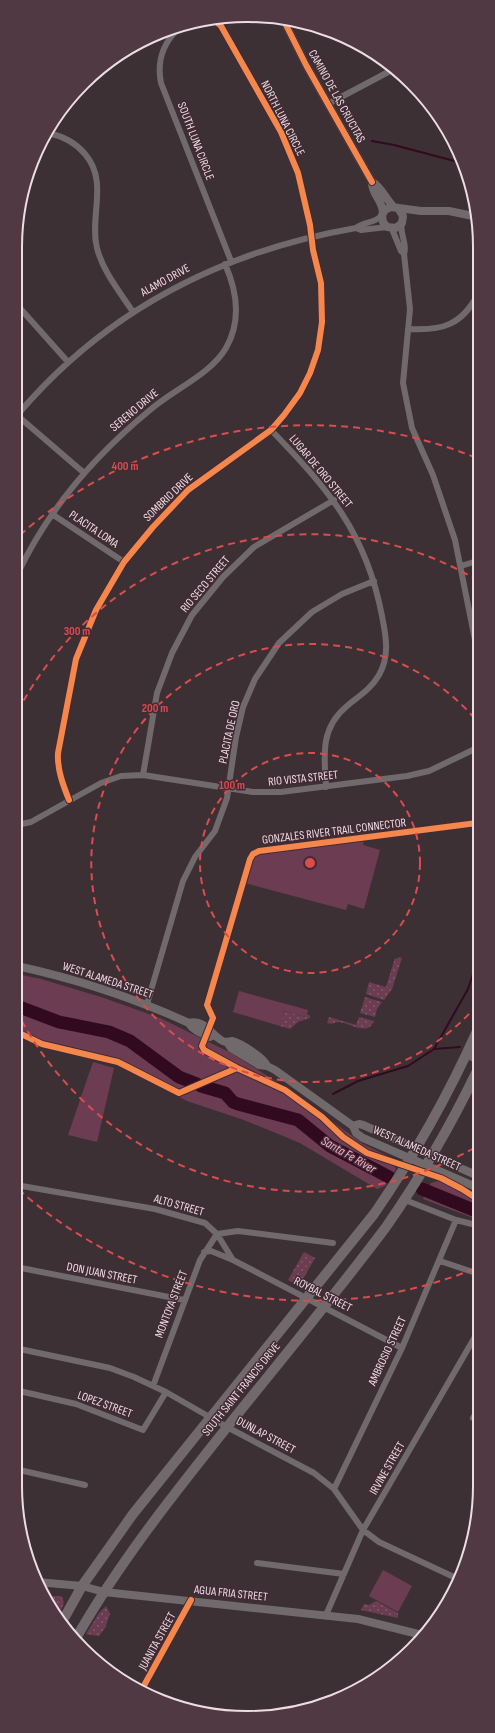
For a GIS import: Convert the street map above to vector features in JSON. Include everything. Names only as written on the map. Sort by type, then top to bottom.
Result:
[{"type":"highway","name":"SOUTH SAINT FRANCIS DRIVE","points":[[65,1617],[82,1586],[133,1514],[374,1214],[416,1149],[444,1099],[473,1038]]},
{"type":"highway","name":"SOUTH SAINT FRANCIS DRIVE","points":[[78,1634],[127,1558],[181,1484],[367,1252],[405,1200],[457,1113],[473,1079]]},
{"type":"street","name":"NORTH LUNA CIRCLE","points":[[219,24],[281,132],[295,162],[302,185],[312,237]]},
{"type":"street","name":"CAMINO DE LAS CRUCITAS","points":[[286,25],[372,182],[373,188],[382,205],[382,214]]},
{"type":"street","name":"SOUTH LUNA CIRCLE","points":[[173,35],[166,44],[163,51],[159,67],[161,83],[228,262]]},
{"type":"street","points":[[328,104],[388,72]]},
{"type":"street","points":[[53,134],[62,136],[75,143],[91,162],[97,180],[98,194],[95,230],[99,256],[107,273],[133,312]]},
{"type":"street","name":"CAMINO DE LAS CRUCITAS","points":[[372,182],[376,184],[386,199],[396,208]]},
{"type":"street","points":[[404,254],[401,251],[390,228],[382,222],[382,214],[387,208],[421,211],[449,211],[471,215]]},
{"type":"street","points":[[396,208],[402,213],[401,230],[406,250],[404,254],[410,300],[404,383],[412,428],[438,489],[455,540],[473,629]]},
{"type":"street","points":[[390,228],[398,227],[402,222],[421,211]]},
{"type":"street","name":"ALAMO DRIVE","points":[[22,410],[46,383],[68,362],[104,332],[133,312],[173,289],[228,262],[284,244],[356,228],[360,225],[378,220],[382,214]]},
{"type":"street","name":"ALAMO DRIVE","points":[[356,228],[361,230],[390,228]]},
{"type":"street","name":"SOMBRIO DRIVE","points":[[69,800],[61,778],[58,760],[64,713],[76,659],[96,610],[124,562],[152,527],[188,490],[271,430],[300,393],[310,373],[318,350],[322,322],[322,292],[318,267],[313,250],[312,237]]},
{"type":"street","name":"SERENO DRIVE","points":[[22,565],[52,514],[83,472],[113,441],[135,422],[167,397],[209,368],[222,355],[234,330],[237,314],[235,293],[228,262]]},
{"type":"street","points":[[409,329],[431,330],[449,325],[466,312],[473,302]]},
{"type":"street","points":[[22,310],[68,362]]},
{"type":"street","points":[[22,420],[83,472]]},
{"type":"street","name":"LUGAR DE ORO STREET","points":[[271,430],[305,465],[334,500],[347,519],[374,581],[385,631],[387,644],[385,660],[379,674],[370,688],[342,711],[329,729],[324,751],[326,787]]},
{"type":"street","name":"RIO SECO STREET","points":[[143,775],[157,693],[172,653],[192,615],[223,577],[254,547],[334,500]]},
{"type":"street","name":"PLACITA LOMA","points":[[52,514],[124,562]]},
{"type":"street","points":[[461,566],[473,562]]},
{"type":"street","name":"PLACITA DE ORO","points":[[147,1004],[183,880],[195,858],[215,831],[227,798],[236,737],[243,707],[255,679],[279,642],[312,612],[342,594],[374,581]]},
{"type":"street","name":"RIO VISTA STREET","points":[[22,824],[35,820],[69,800],[114,777],[143,775],[266,793],[326,787],[407,776],[429,771],[473,750]]},
{"type":"street","name":"WEST ALAMEDA STREET","points":[[22,967],[82,982],[147,1004],[189,1023],[196,1022],[209,1028],[213,1031],[214,1035],[227,1042],[235,1042],[263,1058],[267,1066],[353,1126],[356,1133],[367,1140],[473,1186]]},
{"type":"street","points":[[466,1055],[473,1058]]},
{"type":"street","name":"WEST ALAMEDA STREET","points":[[353,1126],[359,1124],[363,1125],[473,1174]]},
{"type":"street","name":"ALTO STREET","points":[[22,1186],[155,1209],[205,1223],[217,1234]]},
{"type":"street","points":[[405,1200],[456,1220],[473,1224]]},
{"type":"street","name":"AMBROSIO STREET","points":[[334,1489],[402,1348],[456,1220]]},
{"type":"street","points":[[233,1260],[217,1234],[238,1231],[333,1243]]},
{"type":"street","name":"MONTOYA STREET","points":[[153,1386],[184,1300],[204,1252],[217,1234]]},
{"type":"street","name":"ROYBAL STREET","points":[[204,1252],[211,1251],[233,1260],[324,1306],[402,1348]]},
{"type":"street","points":[[440,1261],[473,1272]]},
{"type":"street","name":"DON JUAN STREET","points":[[22,1268],[184,1300]]},
{"type":"street","name":"IRVINE STREET","points":[[326,1615],[364,1530],[473,1340]]},
{"type":"street","name":"DUNLAP STREET","points":[[22,1349],[110,1368],[166,1392],[227,1427],[314,1472],[334,1489],[364,1530],[379,1542],[454,1577]]},
{"type":"street","name":"LOPEZ STREET","points":[[22,1392],[76,1404],[144,1430],[166,1392]]},
{"type":"street","points":[[22,1471],[85,1485]]},
{"type":"street","points":[[257,1563],[344,1574]]},
{"type":"street","name":"AGUA FRIA STREET","points":[[44,1583],[82,1586],[104,1592],[191,1600],[358,1619],[417,1634]]},
{"type":"street","name":"JUANITA STREET","points":[[144,1686],[191,1600]]},
{"type":"shaded area","points":[[364,840],[363,845],[380,850],[364,909],[348,904],[346,910],[245,883],[251,860],[259,853]]},
{"type":"shaded area","points":[[399,957],[402,958],[392,989],[384,1000],[366,994],[369,982],[386,987],[395,958],[398,959]]},
{"type":"shaded area","points":[[22,975],[41,979],[101,997],[160,1018],[231,1053],[293,1092],[363,1144],[390,1157],[396,1169],[385,1186],[377,1189],[300,1143],[244,1120],[187,1101],[117,1063],[22,1035]]},
{"type":"shaded area","points":[[239,991],[308,1010],[307,1014],[310,1018],[284,1011],[280,1026],[233,1012]]},
{"type":"shaded area","points":[[365,997],[382,1002],[377,1009],[375,1017],[360,1013]]},
{"type":"shaded area","points":[[284,1011],[310,1018],[298,1022],[290,1029],[280,1026]]},
{"type":"shaded area","points":[[329,1017],[356,1025],[359,1017],[374,1021],[371,1026],[363,1029],[339,1022],[331,1024],[327,1023]]},
{"type":"shaded area","points":[[93,1062],[114,1068],[97,1142],[68,1135]]},
{"type":"shaded area","points":[[441,1180],[473,1195],[473,1218],[423,1199],[431,1183]]},
{"type":"shaded area","points":[[304,1252],[315,1258],[299,1286],[288,1280]]},
{"type":"shaded area","points":[[383,1570],[412,1586],[398,1612],[369,1596]]},
{"type":"shaded area","points":[[52,1596],[61,1596],[63,1598],[63,1604],[60,1611]]},
{"type":"shaded area","points":[[376,1601],[398,1613],[398,1618],[361,1610],[364,1604],[369,1605]]},
{"type":"shaded area","points":[[106,1606],[110,1614],[105,1628],[99,1636],[86,1634],[99,1613]]},
{"type":"waterway","points":[[372,141],[394,145],[456,161]]},
{"type":"waterway","points":[[333,1094],[358,1081],[408,1066],[434,1049],[468,989],[473,974]]},
{"type":"waterway","name":"Santa Fe River","points":[[22,1008],[59,1022],[109,1032],[130,1041],[179,1077],[197,1084]]},
{"type":"waterway","points":[[434,1049],[460,1047]]},
{"type":"waterway","name":"Santa Fe River","points":[[201,1086],[225,1093],[233,1102],[238,1104],[298,1120],[330,1146],[389,1177]]},
{"type":"waterway","name":"Santa Fe River","points":[[422,1189],[473,1210]]},
{"type":"cycle path","points":[[69,800],[59,771],[58,753],[76,659],[96,610],[124,562],[153,527],[188,490],[271,430],[284,415],[300,393],[310,373],[318,350],[322,322],[321,283],[298,173],[281,132],[219,24]]},
{"type":"cycle path","points":[[286,25],[306,65],[372,182]]},
{"type":"cycle path","name":"GONZALES RIVER TRAIL CONNECTOR","points":[[473,824],[259,851],[253,854],[250,859],[207,1005],[213,1018],[202,1046],[204,1050],[237,1068],[285,1090],[322,1117],[343,1137],[367,1153],[441,1178],[473,1196]]},
{"type":"cycle path","points":[[22,1034],[42,1044],[118,1062],[179,1093],[237,1068]]},
{"type":"cycle path","points":[[144,1686],[191,1600]]}]
